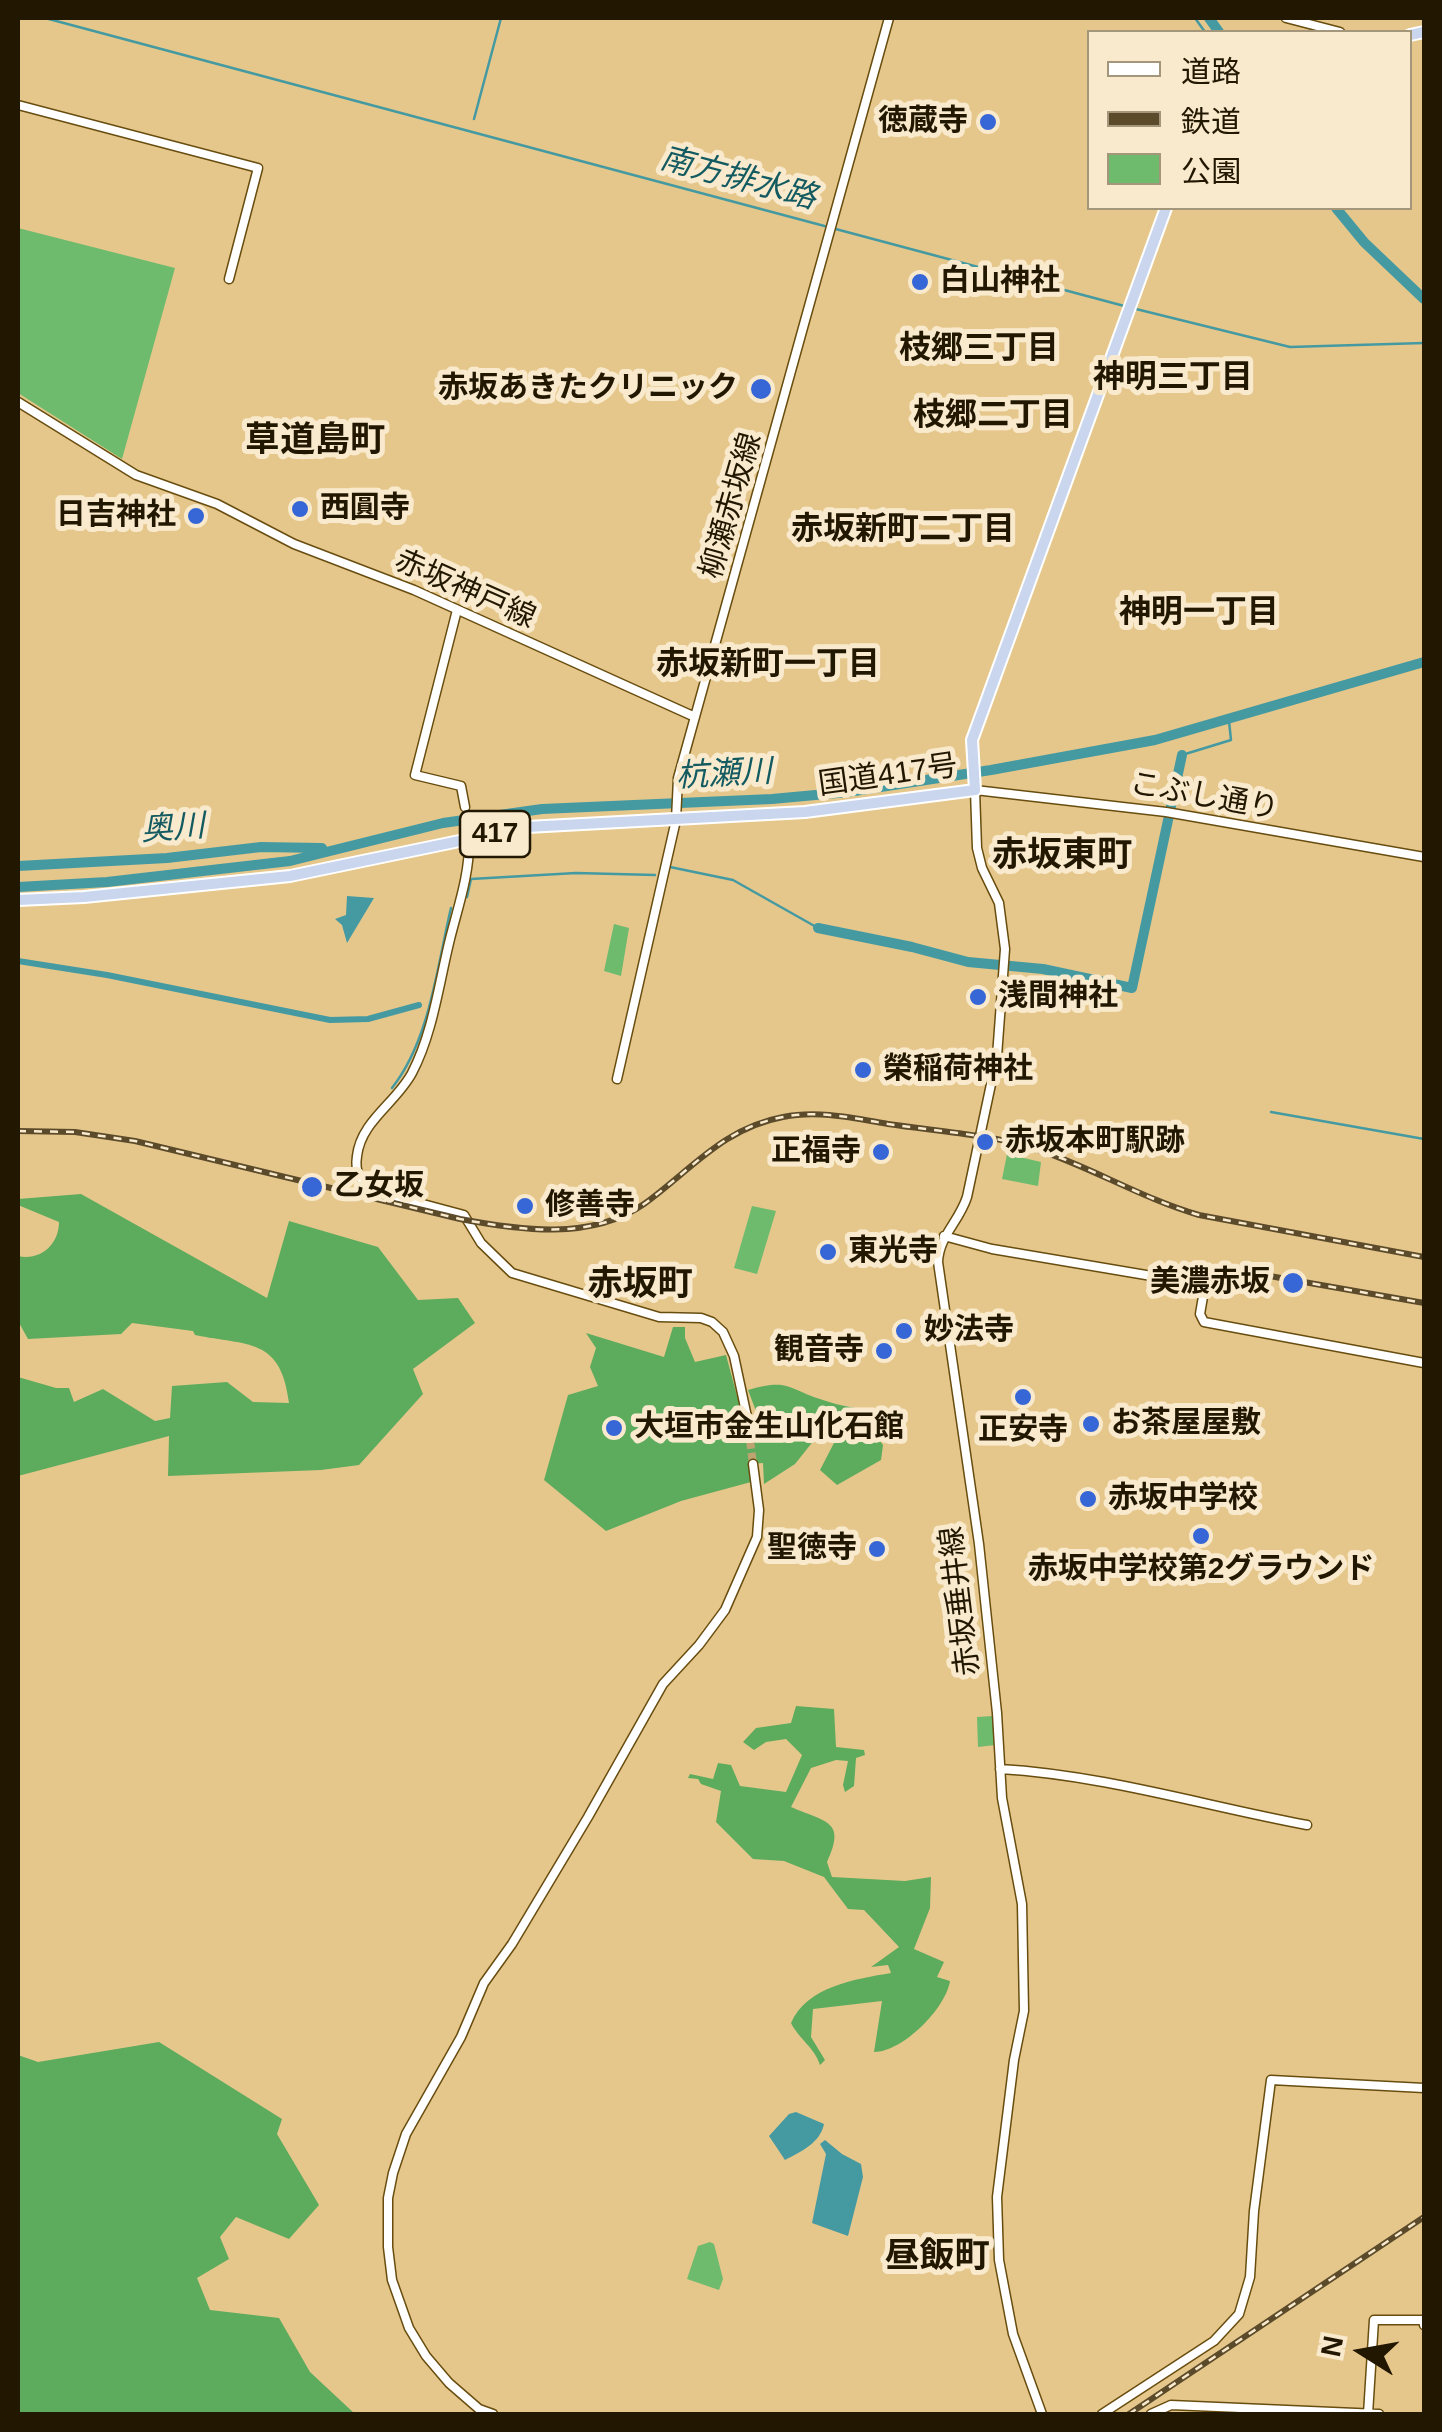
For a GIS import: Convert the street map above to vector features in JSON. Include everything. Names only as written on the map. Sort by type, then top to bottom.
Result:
[{"type":"highway","name":"国道417号","points":[[18,900],[290,876],[527,827],[805,812],[975,790],[972,740],[1165,210]]},
{"type":"street","name":"柳瀬赤坂線","points":[[696,717],[889,18]]},
{"type":"street","points":[[1286,18],[1332,30]]},
{"type":"street","points":[[18,105],[258,168],[228,279]]},
{"type":"street","name":"赤坂神戸線","points":[[18,402],[136,475],[218,504],[294,544],[414,590],[696,717]]},
{"type":"street","points":[[457,610],[415,775],[461,786],[466,807]]},
{"type":"street","points":[[616,1079],[676,817],[676,792],[696,717]]},
{"type":"street","name":"こぶし通り","points":[[975,790],[1097,801],[1424,857]]},
{"type":"street","name":"赤坂垂井線","points":[[975,790],[977,848],[999,903],[1004,967],[997,1056],[973,1172],[962,1211],[944,1236],[938,1262],[978,1544],[1004,1810],[1022,1904],[1024,2011],[1007,2111],[996,2230],[1006,2307],[1042,2414]]},
{"type":"street","points":[[470,840],[425,1040],[404,1087],[364,1135],[356,1161],[361,1181],[366,1188],[378,1192],[464,1215],[484,1247],[512,1273],[659,1317],[712,1322],[723,1332],[734,1356],[747,1416]]},
{"type":"street","points":[[944,1236],[992,1249],[1204,1285],[1200,1314],[1204,1322],[1424,1363]]},
{"type":"street","points":[[493,2414],[479,2409],[449,2383],[409,2328],[392,2280],[388,2246],[388,2198],[393,2173],[406,2134],[448,2064],[484,1983],[512,1944],[602,1793],[662,1684],[700,1645],[725,1610],[757,1537],[760,1510],[754,1464]]},
{"type":"street","points":[[1000,1770],[1036,1772],[1166,1795],[1307,1825]]},
{"type":"street","points":[[1102,2414],[1214,2341],[1239,2314],[1250,2277],[1271,2080],[1424,2088]]},
{"type":"street","points":[[1368,2414],[1374,2320],[1423,2320],[1424,2325]]},
{"type":"street","points":[[1151,2414],[1171,2405],[1379,2414]]},
{"type":"green space","points":[[18,228],[175,268],[122,459],[18,393]]},
{"type":"green space","points":[[614,924],[629,928],[621,976],[604,971]]},
{"type":"green space","points":[[1007,1154],[1041,1162],[1038,1186],[1002,1179]]},
{"type":"green space","points":[[81,1194],[267,1298],[289,1221],[378,1247],[418,1300],[458,1298],[475,1323],[413,1369],[423,1394],[359,1465],[168,1476],[169,1436],[18,1476],[18,1377],[69,1388],[74,1402],[103,1389],[155,1421],[170,1418],[172,1386],[227,1382],[253,1402],[289,1403],[285,1382],[270,1355],[259,1348],[195,1335],[193,1331],[132,1323],[121,1334],[28,1339],[18,1321],[18,1256],[34,1256],[47,1249],[56,1237],[59,1222],[18,1205],[18,1199]]},
{"type":"green space","points":[[752,1206],[776,1211],[757,1274],[734,1268]]},
{"type":"green space","points":[[673,1327],[685,1327],[685,1338],[695,1362],[726,1355],[744,1422],[759,1419],[748,1390],[787,1386],[836,1404],[877,1411],[875,1435],[883,1445],[881,1460],[837,1485],[820,1470],[835,1441],[815,1439],[795,1464],[764,1484],[763,1463],[750,1464],[751,1482],[681,1501],[606,1531],[544,1480],[568,1395],[598,1386],[590,1367],[596,1348],[586,1333],[664,1357]]},
{"type":"green space","points":[[796,1706],[834,1709],[836,1747],[864,1750],[865,1755],[856,1758],[854,1786],[845,1792],[848,1761],[836,1760],[811,1768],[791,1807],[823,1820],[833,1830],[835,1838],[827,1862],[832,1877],[905,1881],[931,1877],[930,1908],[914,1949],[944,1962],[937,1977],[950,1981],[941,2003],[921,2027],[885,2050],[874,2052],[882,2001],[813,2009],[811,2037],[825,2060],[820,2065],[791,2023],[798,2010],[834,1986],[891,1973],[888,1965],[871,1967],[899,1947],[864,1910],[848,1909],[824,1877],[784,1861],[753,1859],[716,1822],[721,1791],[688,1778],[690,1774],[713,1779],[718,1763],[731,1765],[740,1786],[786,1792],[802,1755],[786,1739],[766,1742],[754,1750],[743,1742],[756,1728],[791,1723]]},
{"type":"green space","points":[[993,1716],[995,1745],[978,1747],[977,1717]]},
{"type":"green space","points":[[159,2042],[282,2119],[277,2134],[319,2205],[289,2239],[236,2217],[220,2237],[229,2259],[197,2278],[210,2310],[279,2318],[310,2372],[355,2414],[18,2414],[18,2055],[38,2062]]},
{"type":"green space","points":[[714,2244],[723,2279],[719,2290],[687,2279],[698,2246]]},
{"type":"water","points":[[347,896],[374,898],[347,943],[342,925],[335,919],[346,915]]},
{"type":"water","points":[[796,2112],[824,2124],[814,2141],[785,2160],[769,2136],[789,2114]]},
{"type":"water","points":[[825,2140],[861,2164],[863,2177],[848,2236],[812,2223],[826,2154],[820,2144]]},
{"type":"waterway","name":"南方排水路","points":[[45,18],[1128,307]]},
{"type":"waterway","points":[[474,119],[501,18]]},
{"type":"waterway","points":[[1195,18],[1204,30]]},
{"type":"waterway","points":[[1209,18],[1218,30]]},
{"type":"waterway","points":[[1338,210],[1364,242],[1424,299]]},
{"type":"waterway","name":"南方排水路","points":[[1136,309],[1290,347],[1424,343]]},
{"type":"waterway","name":"杭瀬川","points":[[18,887],[107,882],[290,861],[443,823],[542,809],[772,799],[848,792],[991,770],[1155,740],[1424,662]]},
{"type":"waterway","points":[[1182,755],[1231,740],[1229,721]]},
{"type":"waterway","points":[[818,928],[968,962],[1043,969],[1132,988],[1182,755]]},
{"type":"waterway","name":"奥川","points":[[18,866],[167,858],[261,847],[322,848]]},
{"type":"waterway","points":[[670,867],[733,880],[818,928]]},
{"type":"waterway","points":[[467,897],[471,879],[576,873],[655,875]]},
{"type":"waterway","points":[[392,1088],[424,1026],[451,908]]},
{"type":"waterway","points":[[18,961],[330,1020],[368,1019],[419,1005]]},
{"type":"waterway","points":[[1271,1112],[1424,1139]]},
{"type":"tunnel","points":[[747,1417],[753,1464]]},
{"type":"railway","points":[[18,1131],[75,1132],[135,1141],[460,1219],[554,1230],[601,1224],[623,1216],[742,1131],[783,1117],[835,1116],[1030,1147],[1199,1215],[1424,1257]]},
{"type":"railway","points":[[1218,1267],[1424,1303]]},
{"type":"railway","points":[[1129,2414],[1424,2217]]},
{"type":"place","name":"徳蔵寺","points":[[988,122]]},
{"type":"place","name":"白山神社","points":[[920,282]]},
{"type":"place","name":"赤坂あきたクリニック","points":[[761,389]]},
{"type":"place","name":"西圓寺","points":[[300,509]]},
{"type":"place","name":"日吉神社","points":[[196,516]]},
{"type":"place","name":"浅間神社","points":[[978,997]]},
{"type":"place","name":"榮稲荷神社","points":[[863,1070]]},
{"type":"place","name":"赤坂本町駅跡","points":[[985,1142]]},
{"type":"place","name":"正福寺","points":[[881,1152]]},
{"type":"place","name":"乙女坂","points":[[312,1187]]},
{"type":"place","name":"修善寺","points":[[525,1206]]},
{"type":"place","name":"東光寺","points":[[828,1252]]},
{"type":"place","name":"美濃赤坂","points":[[1293,1283]]},
{"type":"place","name":"妙法寺","points":[[904,1331]]},
{"type":"place","name":"観音寺","points":[[884,1351]]},
{"type":"place","name":"正安寺","points":[[1023,1397]]},
{"type":"place","name":"お茶屋屋敷","points":[[1091,1424]]},
{"type":"place","name":"大垣市金生山化石館","points":[[614,1428]]},
{"type":"place","name":"赤坂中学校","points":[[1088,1499]]},
{"type":"place","name":"赤坂中学校第2グラウンド","points":[[1201,1536]]},
{"type":"place","name":"聖徳寺","points":[[877,1549]]},
{"type":"district","name":"枝郷三丁目","points":[[979,349]]},
{"type":"district","name":"神明三丁目","points":[[1173,378]]},
{"type":"district","name":"枝郷二丁目","points":[[993,416]]},
{"type":"district","name":"草道島町","points":[[315,441]]},
{"type":"district","name":"赤坂新町二丁目","points":[[903,530]]},
{"type":"district","name":"神明一丁目","points":[[1199,613]]},
{"type":"district","name":"赤坂新町一丁目","points":[[768,665]]},
{"type":"district","name":"赤坂東町","points":[[1062,856]]},
{"type":"district","name":"赤坂町","points":[[640,1285]]},
{"type":"district","name":"昼飯町","points":[[937,2257]]}]
